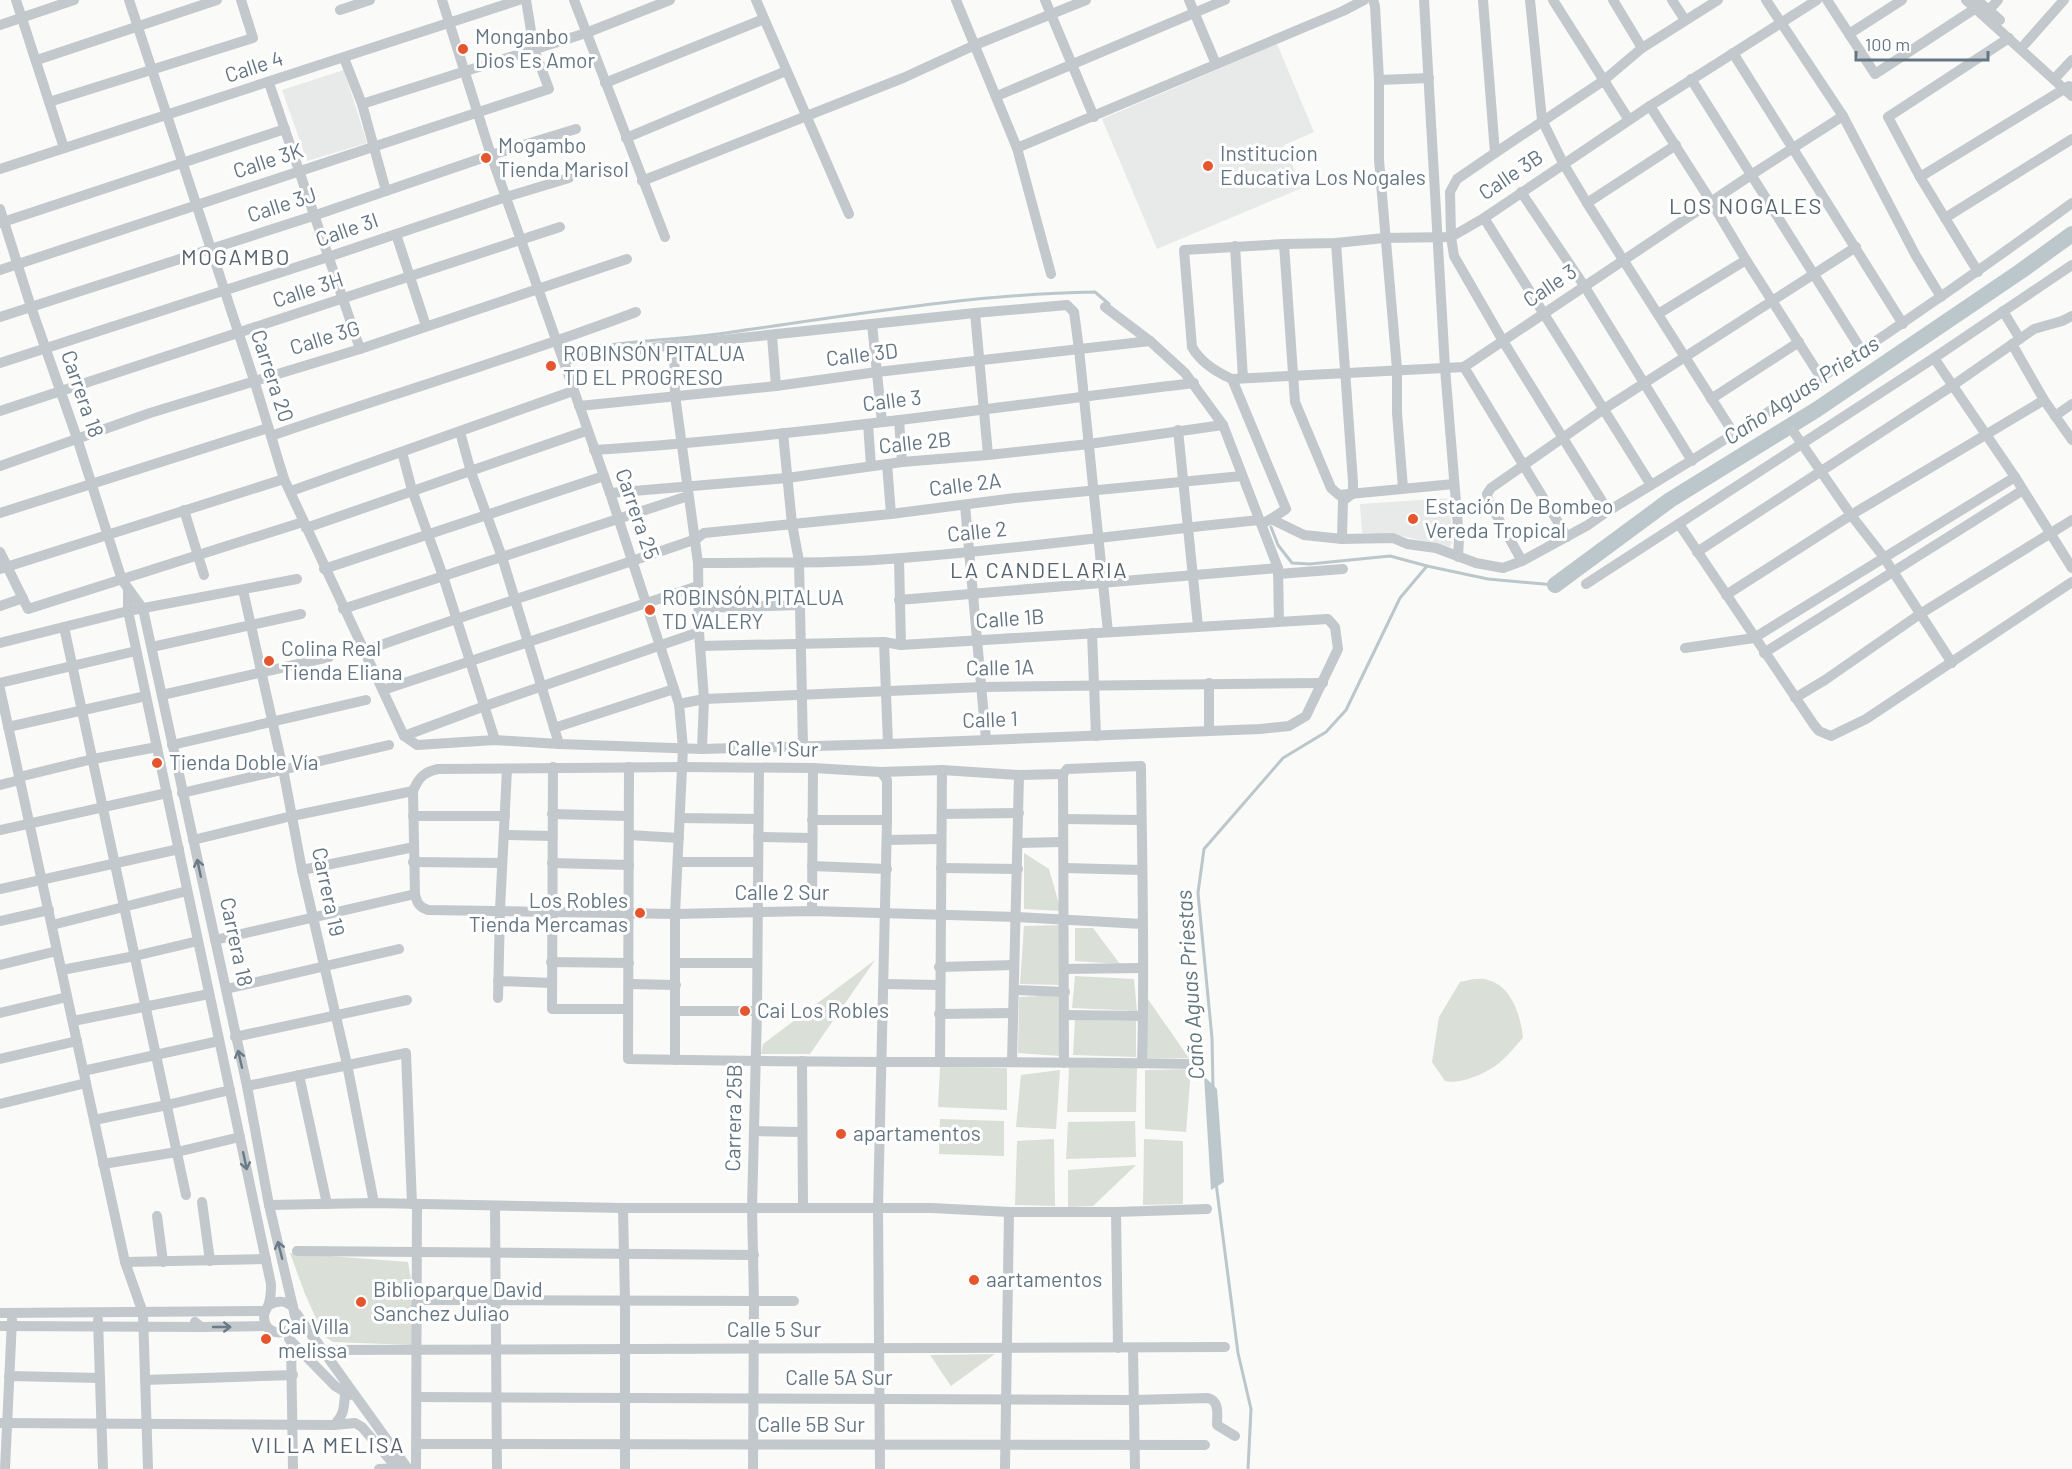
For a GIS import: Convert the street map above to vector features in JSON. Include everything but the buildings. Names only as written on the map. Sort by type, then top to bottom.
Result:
[{"type":"street","points":[[16,0],[64,148]]},
{"type":"street","points":[[0,25],[74,0]]},
{"type":"street","name":"Carrera 20","points":[[129,0],[165,116],[254,380],[284,479],[324,569],[384,690],[404,736]]},
{"type":"street","points":[[37,60],[217,0]]},
{"type":"street","points":[[49,102],[253,38],[241,0]]},
{"type":"street","points":[[340,10],[370,0]]},
{"type":"street","name":"Carrera 25","points":[[442,0],[491,155],[586,431],[610,493],[679,704],[683,757],[675,914],[675,1060]]},
{"type":"street","name":"Calle 4","points":[[0,169],[519,0]]},
{"type":"street","points":[[526,0],[534,49]]},
{"type":"street","points":[[573,0],[665,237]]},
{"type":"street","points":[[362,104],[586,33],[670,0]]},
{"type":"street","points":[[756,0],[849,214]]},
{"type":"street","points":[[956,0],[1017,148],[1051,274]]},
{"type":"street","points":[[1045,0],[1094,117]]},
{"type":"street","points":[[642,181],[903,78],[975,45],[1086,0]]},
{"type":"street","points":[[1189,0],[1216,64]]},
{"type":"street","points":[[997,96],[1225,0]]},
{"type":"street","points":[[1017,148],[1364,0]]},
{"type":"street","points":[[1373,0],[1379,80],[1379,160],[1397,369],[1397,413],[1403,488]]},
{"type":"street","points":[[1424,0],[1445,368],[1459,539],[1458,557]]},
{"type":"street","points":[[1483,0],[1495,153]]},
{"type":"street","points":[[1530,0],[1542,120],[1563,163],[1587,203],[1734,435]]},
{"type":"street","points":[[1553,0],[1629,120]]},
{"type":"street","points":[[1614,0],[1642,48]]},
{"type":"street","points":[[1672,0],[1685,20]]},
{"type":"street","points":[[1608,511],[1503,341],[1454,256],[1451,237],[1450,192],[1453,184],[1495,153],[1603,81],[1642,48],[1718,0]]},
{"type":"street","points":[[1766,0],[1843,116],[1916,256],[1941,297]]},
{"type":"street","name":"Calle 3B","points":[[1451,237],[1484,218],[1691,79],[1817,0]]},
{"type":"street","points":[[1827,0],[1875,74],[1977,4]]},
{"type":"street","points":[[1850,34],[1902,0]]},
{"type":"street","points":[[1966,0],[1989,10],[2058,75],[2069,89]]},
{"type":"street","points":[[1989,10],[1998,0]]},
{"type":"street","points":[[2025,45],[2060,4],[2048,0]]},
{"type":"street","points":[[1977,4],[2009,38],[2069,89]]},
{"type":"street","points":[[605,83],[764,19]]},
{"type":"street","points":[[1978,272],[1920,177],[1888,117],[2009,38]]},
{"type":"street","name":"Calle 3K","points":[[0,270],[549,89],[534,49]]},
{"type":"street","points":[[1733,53],[1903,324]]},
{"type":"street","points":[[344,58],[362,104],[386,191]]},
{"type":"street","points":[[2058,75],[2072,60]]},
{"type":"street","points":[[626,138],[786,71]]},
{"type":"street","points":[[1379,80],[1428,78]]},
{"type":"street","points":[[1691,79],[1862,351]]},
{"type":"street","points":[[269,83],[360,349]]},
{"type":"street","points":[[1920,177],[2069,89]]},
{"type":"street","points":[[1650,106],[1820,376]]},
{"type":"street","name":"Calle 3","points":[[1464,367],[1843,116]]},
{"type":"street","points":[[2,222],[285,129]]},
{"type":"street","name":"Calle 3J","points":[[0,317],[576,129]]},
{"type":"street","points":[[1945,218],[2072,139]]},
{"type":"street","points":[[1587,203],[1676,145]]},
{"type":"street","name":"Calle 3I","points":[[0,363],[569,178]]},
{"type":"street","points":[[1521,192],[1585,287],[1692,461]]},
{"type":"street","points":[[1271,519],[1304,535],[1342,539],[1393,538],[1407,544],[1436,549],[1476,563],[1503,568],[1522,561],[1588,525],[1776,408],[1820,376],[1903,324],[2072,203]]},
{"type":"street","name":"Carrera 18","points":[[0,209],[2,222],[77,438],[122,580],[143,609],[247,1086],[269,1205],[294,1310]]},
{"type":"street","points":[[1484,218],[1651,485]]},
{"type":"street","name":"Calle 3H","points":[[0,411],[560,228]]},
{"type":"street","points":[[396,234],[426,326]]},
{"type":"street","points":[[1451,237],[1384,238],[1336,243],[1184,250],[1192,347],[1197,356],[1217,372],[1238,379],[1464,367],[1567,537]]},
{"type":"street","points":[[1336,243],[1353,493]]},
{"type":"street","points":[[1284,244],[1295,402],[1331,488],[1339,495],[1454,484]]},
{"type":"street","points":[[1235,246],[1238,379],[1286,509],[1271,519]]},
{"type":"street","points":[[1522,561],[1488,500],[1486,494],[1491,488],[1604,409],[1856,248]]},
{"type":"street","name":"Calle 3G","points":[[0,466],[77,438],[254,380],[360,349],[627,259]]},
{"type":"street","points":[[1658,314],[1746,260]]},
{"type":"street","points":[[1586,584],[1934,358],[2072,265]]},
{"type":"street","points":[[563,360],[674,345],[1067,305],[1074,312],[1079,349],[1108,632]]},
{"type":"street","points":[[1105,307],[1150,341],[1194,382],[1223,425],[1278,571],[1279,621]]},
{"type":"street","points":[[2003,311],[2044,400],[2072,440]]},
{"type":"street","points":[[0,513],[377,399],[557,342],[636,312]]},
{"type":"street","points":[[975,313],[988,455]]},
{"type":"street","points":[[1697,552],[1952,386],[2034,329],[2072,316]]},
{"type":"street","points":[[872,324],[882,422]]},
{"type":"street","points":[[772,336],[776,386]]},
{"type":"street","name":"Calle 3D","points":[[579,406],[776,386],[877,372],[1150,341]]},
{"type":"street","points":[[1711,399],[1799,342]]},
{"type":"street","points":[[674,345],[675,395],[698,563],[699,632],[704,699],[702,749]]},
{"type":"street","points":[[1934,358],[2015,477],[2072,568]]},
{"type":"street","name":"Calle 3","points":[[594,450],[681,444],[867,424],[1194,382]]},
{"type":"street","points":[[291,491],[573,391]]},
{"type":"street","points":[[1726,595],[1851,515],[2044,400]]},
{"type":"street","points":[[2055,416],[2072,404]]},
{"type":"street","points":[[899,420],[902,462]]},
{"type":"street","points":[[867,424],[871,466]]},
{"type":"street","name":"Calle 2B","points":[[610,493],[688,492],[902,462],[1089,444],[1223,425]]},
{"type":"street","points":[[1178,430],[1198,626]]},
{"type":"street","points":[[0,552],[4,568],[28,609],[471,472],[586,431]]},
{"type":"street","points":[[1793,431],[1851,515],[1883,556],[1952,663]]},
{"type":"street","points":[[404,736],[417,745],[495,740],[559,744],[502,557],[471,472],[460,432]]},
{"type":"street","points":[[783,433],[792,524],[799,561],[803,746]]},
{"type":"street","points":[[402,452],[412,490],[443,576],[495,740]]},
{"type":"street","points":[[887,465],[891,514]]},
{"type":"street","points":[[324,569],[604,476]]},
{"type":"street","name":"Calle 2A","points":[[696,539],[704,533],[1242,476]]},
{"type":"street","points":[[1685,648],[1754,638],[1883,556],[2015,477]]},
{"type":"street","points":[[4,568],[284,479]]},
{"type":"street","points":[[1764,653],[2023,490]]},
{"type":"street","points":[[343,609],[618,518],[688,492]]},
{"type":"street","points":[[1342,539],[1342,501],[1353,493]]},
{"type":"street","points":[[965,505],[986,740]]},
{"type":"street","points":[[184,510],[204,574]]},
{"type":"street","name":"Calle 2","points":[[698,563],[899,559],[1099,539],[1188,527],[1259,520],[1263,523],[1271,519]]},
{"type":"street","points":[[1795,698],[1920,614],[2072,520]]},
{"type":"street","points":[[1679,524],[1795,698],[1819,731],[1831,736],[1836,736],[1866,719],[2072,582]]},
{"type":"street","points":[[364,651],[456,618],[696,539]]},
{"type":"street","points":[[899,559],[901,645]]},
{"type":"street","points":[[899,600],[1193,576],[1343,569]]},
{"type":"street","points":[[0,643],[128,610],[297,579]]},
{"type":"street","points":[[384,690],[698,586]]},
{"type":"street","name":"Carrera 19","points":[[243,590],[283,769],[302,870],[347,1064],[374,1203]]},
{"type":"street","name":"Carrera 18","points":[[128,591],[128,610],[136,651],[271,1284],[267,1308]]},
{"type":"street","points":[[0,606],[23,598]]},
{"type":"street","points":[[699,608],[800,605]]},
{"type":"street","points":[[152,647],[302,614]]},
{"type":"street","name":"Calle 1B","points":[[700,646],[884,642],[901,645],[1322,619]]},
{"type":"street","name":"Calle 1","points":[[559,744],[683,757],[702,749],[1096,736],[1289,726],[1306,716],[1338,649],[1335,627],[1328,619],[1322,619]]},
{"type":"street","points":[[64,627],[186,1195]]},
{"type":"street","points":[[404,736],[485,705],[699,632]]},
{"type":"street","points":[[1092,633],[1096,736]]},
{"type":"street","points":[[884,642],[888,744]]},
{"type":"street","points":[[136,651],[72,666],[0,690],[6,735],[20,779],[125,1262],[143,1313],[148,1469]]},
{"type":"street","points":[[162,695],[329,657]]},
{"type":"street","points":[[1209,683],[1209,731]]},
{"type":"street","name":"Calle 1A","points":[[679,704],[704,699],[982,687],[1323,683]]},
{"type":"street","points":[[554,728],[674,689]]},
{"type":"street","points":[[6,735],[82,711],[146,696]]},
{"type":"street","points":[[172,744],[366,700]]},
{"type":"street","points":[[151,720],[166,717]]},
{"type":"street","points":[[182,793],[389,745]]},
{"type":"street","points":[[0,785],[93,759],[157,747]]},
{"type":"street","name":"Calle 1 Sur","points":[[413,791],[418,778],[426,772],[438,769],[629,767],[683,757],[759,768],[882,772],[942,770],[1019,775],[1063,774],[1067,769],[1141,766],[1141,820]]},
{"type":"street","points":[[553,767],[552,1009],[628,1009]]},
{"type":"street","points":[[629,767],[628,1059],[1195,1064]]},
{"type":"street","name":"Carrera 25B","points":[[753,1469],[752,1208],[757,1011],[759,768]]},
{"type":"street","points":[[812,911],[813,768]]},
{"type":"street","points":[[498,998],[507,769]]},
{"type":"street","points":[[940,1060],[939,916],[942,770]]},
{"type":"street","points":[[880,1469],[878,1208],[887,869],[887,780],[882,772]]},
{"type":"street","points":[[1063,774],[1064,1063]]},
{"type":"street","points":[[1012,1061],[1019,775]]},
{"type":"street","points":[[193,840],[292,816],[413,791],[415,894],[215,940]]},
{"type":"street","points":[[0,830],[167,794]]},
{"type":"street","points":[[942,814],[1019,813]]},
{"type":"street","points":[[552,814],[628,816]]},
{"type":"street","points":[[413,816],[505,816]]},
{"type":"street","points":[[680,818],[758,819]]},
{"type":"street","points":[[1063,819],[1141,820],[1142,1063]]},
{"type":"street","points":[[813,820],[887,820]]},
{"type":"street","points":[[504,835],[552,836]]},
{"type":"street","points":[[629,835],[679,838]]},
{"type":"street","points":[[758,837],[812,838]]},
{"type":"street","points":[[887,840],[941,839]]},
{"type":"street","points":[[1018,843],[1063,842]]},
{"type":"street","points":[[302,870],[414,847]]},
{"type":"street","points":[[0,888],[180,849]]},
{"type":"street","points":[[414,862],[502,863]]},
{"type":"street","points":[[678,862],[758,862]]},
{"type":"street","points":[[552,863],[629,865]]},
{"type":"street","points":[[812,866],[887,869]]},
{"type":"street","points":[[941,868],[1018,869]]},
{"type":"street","points":[[1064,868],[1142,870]]},
{"type":"street","points":[[52,925],[187,891]]},
{"type":"street","name":"Calle 2 Sur","points":[[415,894],[417,903],[428,910],[675,914],[812,911],[1017,917],[1142,924]]},
{"type":"street","points":[[0,921],[49,910]]},
{"type":"street","points":[[62,970],[135,957],[198,941]]},
{"type":"street","points":[[226,989],[399,949]]},
{"type":"street","points":[[0,965],[57,951]]},
{"type":"street","points":[[552,962],[629,963]]},
{"type":"street","points":[[676,963],[757,963]]},
{"type":"street","points":[[939,967],[1014,965]]},
{"type":"street","points":[[1064,969],[1143,968]]},
{"type":"street","points":[[498,981],[552,983]]},
{"type":"street","points":[[629,984],[676,985]]},
{"type":"street","points":[[884,984],[939,985]]},
{"type":"street","points":[[1014,990],[1065,992]]},
{"type":"street","points":[[73,1022],[209,994]]},
{"type":"street","points":[[0,1013],[67,997]]},
{"type":"street","points":[[236,1037],[407,1000]]},
{"type":"street","points":[[676,1011],[757,1011]]},
{"type":"street","points":[[939,1014],[1013,1013]]},
{"type":"street","points":[[1064,1015],[1143,1016]]},
{"type":"street","points":[[216,1024],[232,1022]]},
{"type":"street","points":[[0,1059],[77,1041]]},
{"type":"street","points":[[83,1071],[219,1041]]},
{"type":"street","points":[[247,1086],[406,1053],[417,1252],[417,1469]]},
{"type":"street","points":[[802,1061],[803,1208]]},
{"type":"street","points":[[299,1075],[327,1204]]},
{"type":"street","points":[[0,1104],[86,1083]]},
{"type":"street","points":[[94,1120],[230,1090]]},
{"type":"street","points":[[754,1131],[802,1132]]},
{"type":"street","points":[[104,1164],[177,1152],[240,1137]]},
{"type":"street","points":[[202,1202],[210,1261]]},
{"type":"street","points":[[269,1205],[374,1203],[623,1208],[944,1208],[1009,1212],[1207,1209]]},
{"type":"street","points":[[495,1206],[497,1469]]},
{"type":"street","points":[[623,1208],[626,1300],[625,1469]]},
{"type":"street","points":[[1005,1469],[1009,1212]]},
{"type":"street","points":[[1116,1212],[1118,1348]]},
{"type":"street","points":[[157,1216],[163,1262]]},
{"type":"street","points":[[297,1251],[753,1255]]},
{"type":"street","points":[[125,1262],[266,1259]]},
{"type":"street","points":[[417,1300],[794,1301]]},
{"type":"street","points":[[0,1313],[183,1313],[267,1308],[275,1302],[283,1301],[294,1310],[401,1469]]},
{"type":"street","points":[[267,1308],[264,1319],[266,1326],[287,1337],[335,1386],[350,1396]]},
{"type":"street","points":[[293,1469],[292,1375],[287,1337],[296,1321],[294,1310]]},
{"type":"street","points":[[5,1469],[3,1423],[9,1376],[6,1326],[12,1313]]},
{"type":"street","points":[[183,1313],[201,1327]]},
{"type":"street","points":[[97,1314],[103,1469]]},
{"type":"street","points":[[6,1326],[266,1326]]},
{"type":"street","name":"Calle 5 Sur","points":[[322,1350],[1225,1347]]},
{"type":"street","points":[[1133,1348],[1135,1469]]},
{"type":"street","points":[[145,1380],[292,1375]]},
{"type":"street","points":[[9,1376],[100,1378]]},
{"type":"street","points":[[334,1425],[342,1417],[350,1396]]},
{"type":"street","name":"Calle 5A Sur","points":[[417,1397],[880,1397],[1134,1400],[1208,1398],[1213,1399],[1217,1404],[1217,1425],[1235,1436]]},
{"type":"street","points":[[3,1423],[318,1426],[355,1423],[362,1427],[401,1469]]},
{"type":"street","name":"Calle 5B Sur","points":[[417,1444],[1205,1445]]},
{"type":"street","points":[[379,1469],[401,1469]]},
{"type":"shaded area","name":"Institucion Educativa Los Nogales","points":[[1277,44],[1314,132],[1284,145],[1302,188],[1157,249],[1102,119]]},
{"type":"shaded area","points":[[344,70],[367,143],[307,161],[282,90]]},
{"type":"shaded area","points":[[1450,498],[1452,542],[1450,547],[1402,536],[1362,533],[1360,504]]},
{"type":"shaded area","points":[[1024,853],[1049,869],[1061,911],[1024,909]]},
{"type":"shaded area","points":[[1064,925],[1061,985],[1020,984],[1024,926]]},
{"type":"shaded area","points":[[1075,928],[1093,928],[1120,964],[1075,961]]},
{"type":"shaded area","points":[[875,960],[810,1054],[761,1054],[763,1044]]},
{"type":"shaded area","points":[[1075,976],[1134,979],[1137,1011],[1072,1008]]},
{"type":"shaded area","points":[[1485,979],[1496,983],[1509,995],[1520,1021],[1523,1038],[1488,1071],[1466,1080],[1445,1081],[1432,1062],[1439,1017],[1460,982]]},
{"type":"shaded area","points":[[1062,995],[1060,1056],[1018,1053],[1019,997]]},
{"type":"shaded area","points":[[1147,998],[1189,1058],[1146,1058]]},
{"type":"shaded area","points":[[1075,1020],[1136,1021],[1136,1057],[1073,1055]]},
{"type":"shaded area","points":[[940,1067],[1007,1068],[1007,1110],[938,1107]]},
{"type":"shaded area","points":[[1069,1067],[1137,1068],[1136,1112],[1067,1112]]},
{"type":"shaded area","points":[[1191,1069],[1186,1132],[1145,1129],[1145,1070]]},
{"type":"shaded area","points":[[1060,1070],[1056,1129],[1016,1127],[1021,1075]]},
{"type":"shaded area","points":[[1204,1076],[1217,1089],[1224,1182],[1211,1190]]},
{"type":"shaded area","points":[[940,1119],[1004,1121],[1004,1156],[939,1154]]},
{"type":"shaded area","points":[[1135,1121],[1136,1157],[1066,1159],[1068,1122]]},
{"type":"shaded area","points":[[1054,1139],[1055,1206],[1015,1205],[1017,1141]]},
{"type":"shaded area","points":[[1144,1139],[1183,1141],[1183,1204],[1143,1205]]},
{"type":"shaded area","points":[[1136,1165],[1093,1206],[1068,1207],[1068,1170]]},
{"type":"shaded area","points":[[290,1253],[408,1262],[412,1285],[412,1345],[333,1342],[324,1336]]},
{"type":"shaded area","points":[[995,1354],[951,1386],[930,1355]]},
{"type":"waterway","name":"Caño Aguas Prietas","points":[[1555,585],[1670,500],[1816,410],[2072,234]]},
{"type":"waterway","points":[[573,350],[712,335],[913,306],[1004,297],[1095,292],[1109,304]]},
{"type":"waterway","points":[[1271,527],[1278,545],[1292,563],[1310,564],[1390,556],[1427,566]]},
{"type":"waterway","name":"Caño Aguas Priestas","points":[[1213,1089],[1212,1038],[1198,893],[1204,849],[1283,758],[1326,732],[1346,710],[1400,598],[1427,566],[1488,579],[1555,585]]},
{"type":"waterway","name":"Caño Aguas Priestas","points":[[1216,1183],[1238,1353],[1251,1409],[1248,1469]]},
{"type":"place","name":"Monganbo Dios Es Amor","points":[[463,49]]},
{"type":"place","name":"Mogambo Tienda Marisol","points":[[486,158]]},
{"type":"place","name":"Institucion Educativa Los Nogales","points":[[1208,166]]},
{"type":"place","name":"ROBINSÓN PITALUA TD EL PROGRESO","points":[[551,366]]},
{"type":"place","name":"Estación De Bombeo Vereda Tropical","points":[[1413,519]]},
{"type":"place","name":"ROBINSÓN PITALUA TD VALERY","points":[[650,610]]},
{"type":"place","name":"Colina Real Tienda Eliana","points":[[269,661]]},
{"type":"place","name":"Tienda Doble Vía","points":[[157,763]]},
{"type":"place","name":"Los Robles Tienda Mercamas","points":[[640,913]]},
{"type":"place","name":"Cai Los Robles","points":[[745,1011]]},
{"type":"place","name":"apartamentos","points":[[841,1134]]},
{"type":"place","name":"aartamentos","points":[[974,1280]]},
{"type":"place","name":"Biblioparque David Sanchez Juliao","points":[[361,1302]]},
{"type":"place","name":"Cai Villa melissa","points":[[266,1339]]},
{"type":"district","name":"LOS NOGALES","points":[[1746,206]]},
{"type":"district","name":"MOGAMBO","points":[[236,257]]},
{"type":"district","name":"LA CANDELARIA","points":[[1039,570]]},
{"type":"district","name":"VILLA MELISA","points":[[328,1445]]}]
